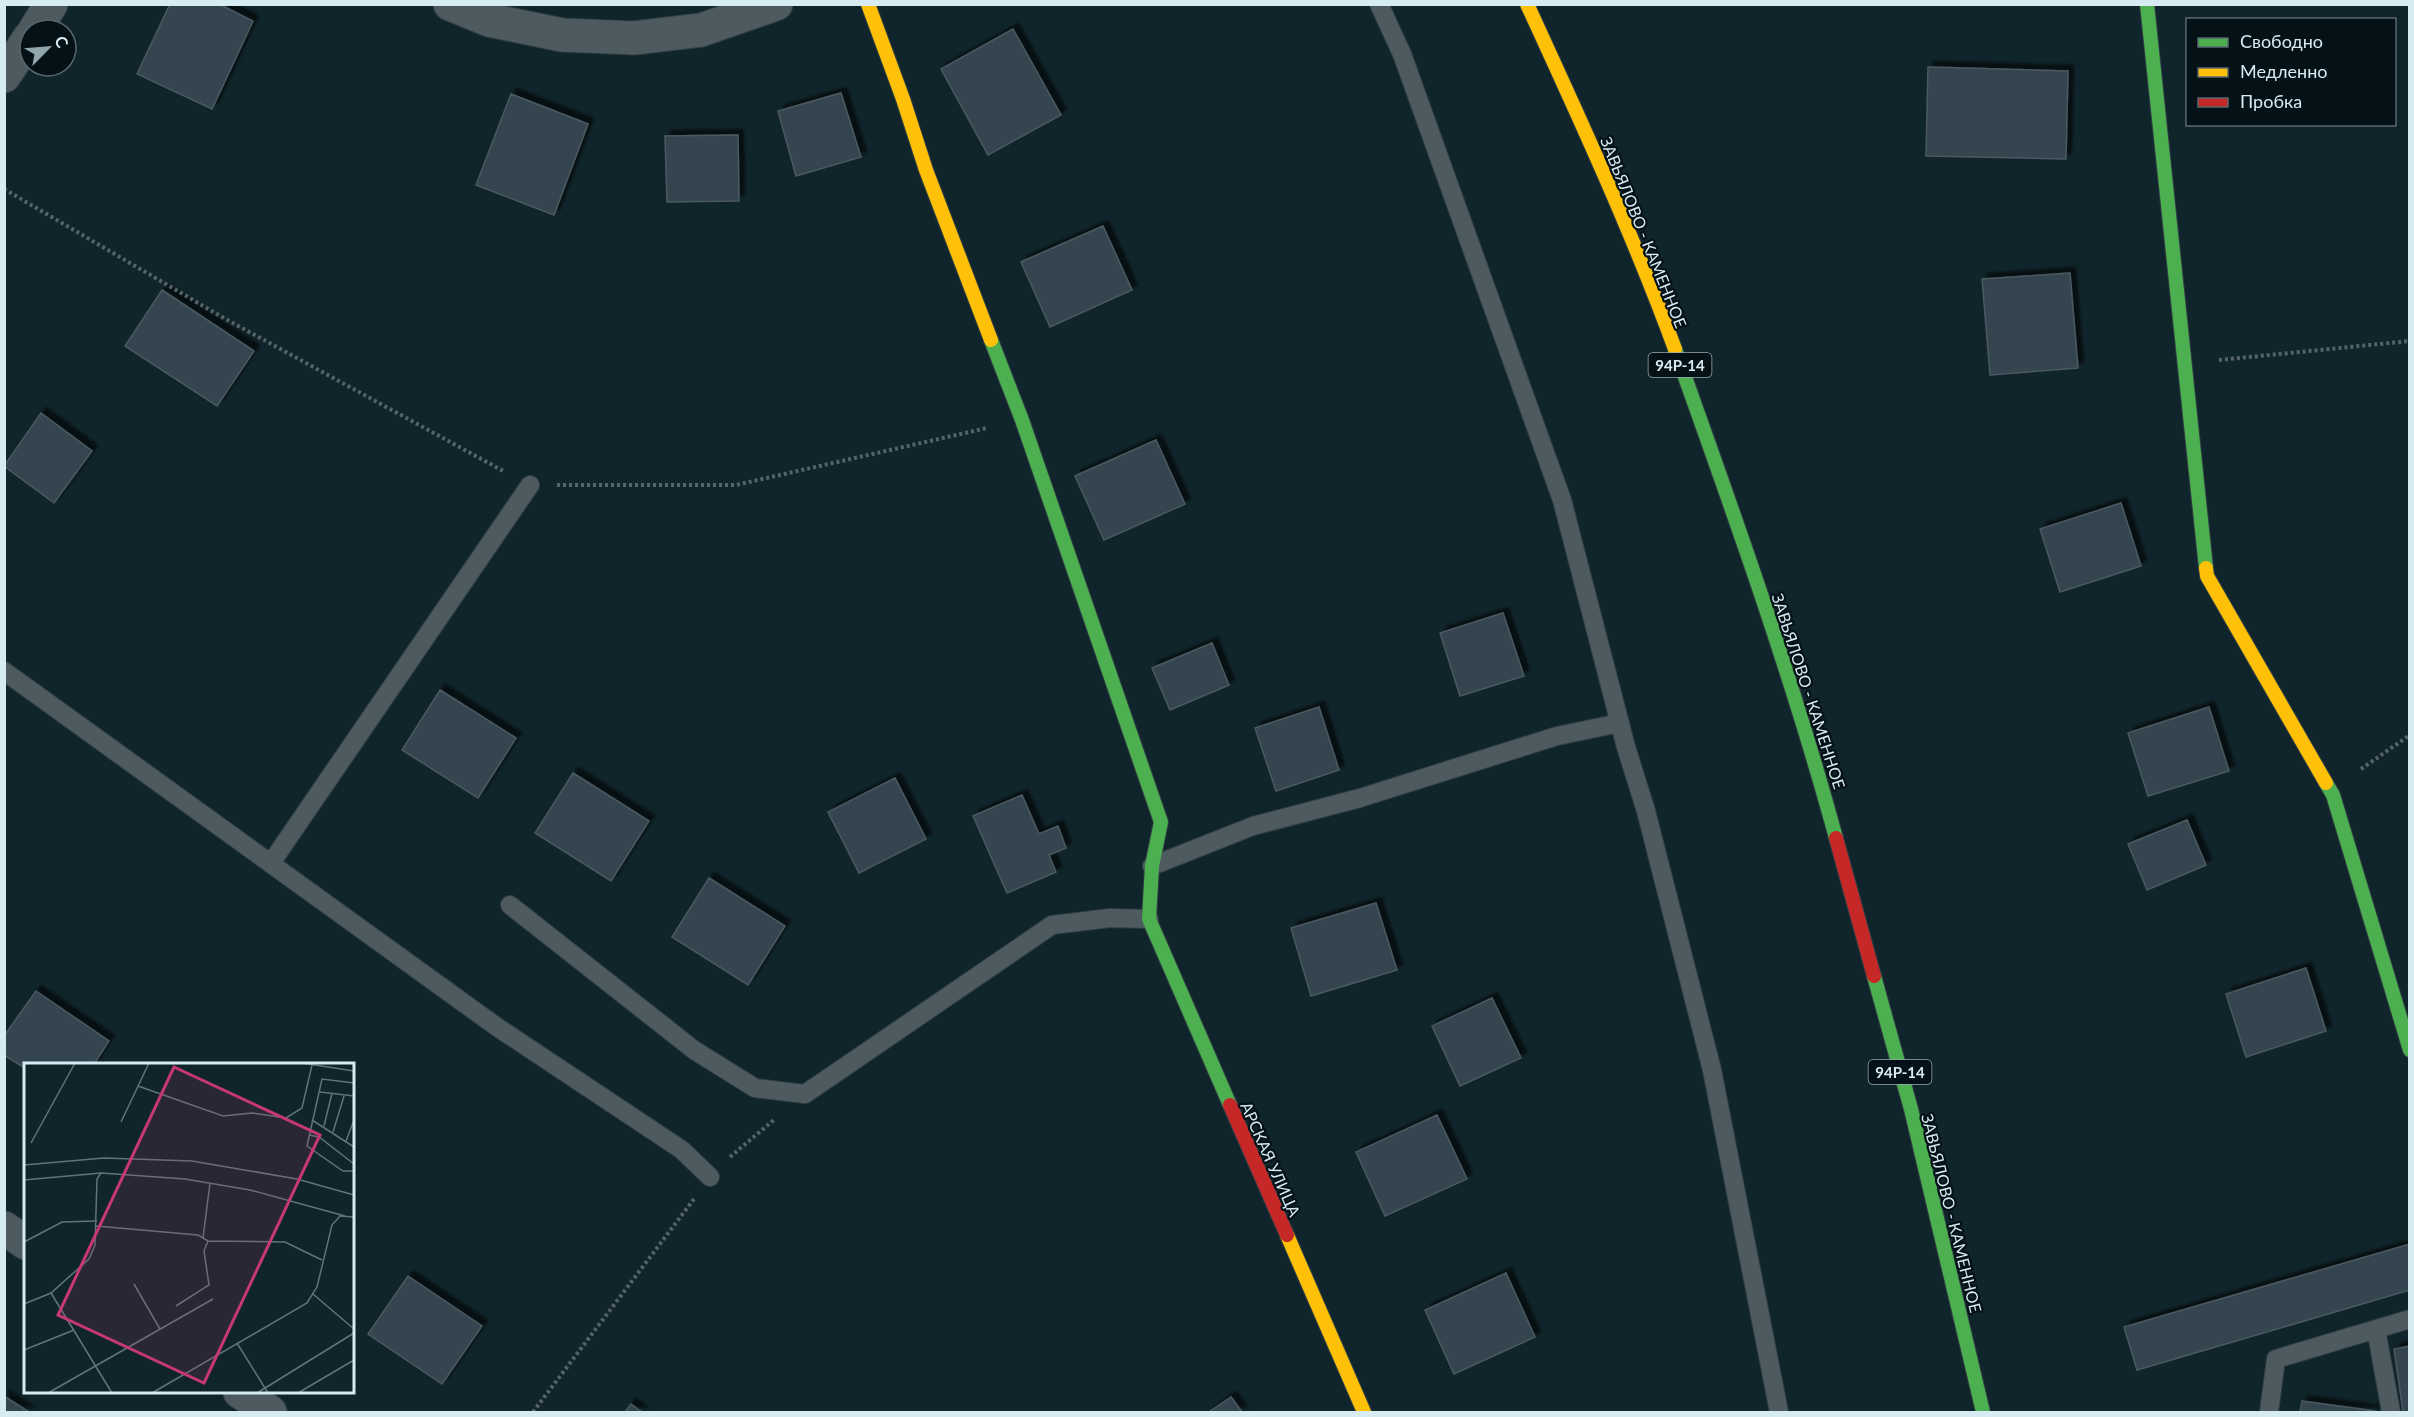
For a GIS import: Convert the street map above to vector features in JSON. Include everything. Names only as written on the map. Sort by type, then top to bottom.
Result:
[{"type":"street","points":[[42,18],[51,4]]},
{"type":"street","points":[[450,4],[489,20],[562,35],[634,38],[700,30],[776,4]]},
{"type":"street","points":[[868,4],[926,170],[1023,420],[1161,822],[1152,866],[1149,919]]},
{"type":"street","name":"ЗАВЬЯЛОВО - КАМЕННОЕ","points":[[1527,4],[1571,99],[1660,309],[1726,491],[1808,735],[1911,1109],[1983,1413]]},
{"type":"street","points":[[2147,4],[2207,576],[2330,791],[2409,1050]]},
{"type":"street","points":[[4,76],[18,55]]},
{"type":"street","name":"АРСКАЯ УЛИЦА","points":[[1149,919],[1364,1413]]},
{"type":"street","points":[[4,1228],[24,1242]]},
{"type":"street","points":[[241,1393],[270,1413]]},
{"type":"lane","points":[[1379,4],[1402,54],[1562,500],[1620,723],[1646,811],[1712,1070],[1779,1413]]},
{"type":"lane","points":[[271,863],[530,486]]},
{"type":"lane","points":[[4,671],[496,1027],[682,1150],[710,1177]]},
{"type":"lane","points":[[1152,866],[1253,826],[1360,798],[1557,736],[1620,723]]},
{"type":"lane","points":[[510,905],[694,1050],[755,1088],[805,1094],[1052,925],[1110,918],[1149,919]]},
{"type":"lane","points":[[2269,1413],[2276,1359],[2409,1319]]},
{"type":"lane","points":[[2376,1329],[2391,1413]]},
{"type":"path","points":[[4,189],[222,318],[530,486],[736,485],[1023,420]]},
{"type":"path","points":[[2185,364],[2409,341]]},
{"type":"path","points":[[2330,791],[2409,735]]},
{"type":"path","points":[[533,1413],[718,1167],[805,1094]]},
{"type":"building","points":[[170,4],[219,4],[253,21],[212,109],[137,74]]},
{"type":"building","points":[[1013,29],[1061,115],[988,155],[941,69]]},
{"type":"building","points":[[1928,67],[2068,71],[2066,159],[1926,156]]},
{"type":"building","points":[[841,93],[861,157],[796,176],[778,111]]},
{"type":"building","points":[[511,94],[588,124],[554,215],[476,185]]},
{"type":"building","points":[[738,135],[739,201],[667,202],[665,136]]},
{"type":"building","points":[[1103,226],[1132,290],[1050,327],[1021,262]]},
{"type":"building","points":[[2070,273],[2078,368],[1990,375],[1982,279]]},
{"type":"building","points":[[162,290],[254,351],[217,406],[125,346]]},
{"type":"building","points":[[41,413],[92,451],[54,503],[4,466]]},
{"type":"building","points":[[1156,440],[1185,504],[1104,540],[1075,476]]},
{"type":"building","points":[[2121,503],[2141,566],[2060,592],[2040,529]]},
{"type":"building","points":[[1503,613],[1524,676],[1460,696],[1440,633]]},
{"type":"building","points":[[1212,643],[1229,685],[1170,710],[1152,668]]},
{"type":"building","points":[[440,690],[516,738],[478,798],[402,750]]},
{"type":"building","points":[[1319,707],[1339,770],[1276,791],[1255,728]]},
{"type":"building","points":[[2209,707],[2229,771],[2148,796],[2128,733]]},
{"type":"building","points":[[573,773],[649,821],[611,881],[535,833]]},
{"type":"building","points":[[895,778],[926,839],[859,873],[828,812]]},
{"type":"building","points":[[1022,795],[1039,834],[1058,826],[1066,848],[1049,855],[1056,872],[1007,893],[973,816]]},
{"type":"building","points":[[2187,820],[2206,865],[2147,890],[2128,844]]},
{"type":"building","points":[[709,878],[785,926],[748,985],[672,937]]},
{"type":"building","points":[[1376,903],[1397,970],[1311,996],[1291,928]]},
{"type":"building","points":[[2306,968],[2326,1031],[2246,1057],[2226,994]]},
{"type":"building","points":[[36,991],[109,1041],[95,1063],[24,1063],[24,1068],[4,1055],[4,1036]]},
{"type":"building","points":[[1492,998],[1521,1058],[1460,1086],[1432,1026]]},
{"type":"building","points":[[1437,1115],[1467,1179],[1385,1216],[1356,1152]]},
{"type":"building","points":[[2410,1244],[2410,1290],[2137,1370],[2124,1327]]},
{"type":"building","points":[[1506,1273],[1535,1337],[1454,1374],[1425,1310]]},
{"type":"building","points":[[408,1276],[482,1326],[442,1384],[368,1334]]},
{"type":"building","points":[[2410,1346],[2410,1412],[2403,1412],[2394,1349]]},
{"type":"building","points":[[4,1396],[29,1412],[4,1412]]},
{"type":"building","points":[[1231,1397],[1242,1412],[1209,1412]]},
{"type":"building","points":[[2302,1401],[2375,1411],[2375,1412],[2300,1412]]},
{"type":"building","points":[[631,1404],[642,1412],[625,1412]]},
{"type":"traffic: fast","points":[[2147,4],[2206,568]]},
{"type":"traffic: fast","points":[[991,340],[1022,420],[1161,822],[1152,866],[1149,919],[1230,1105]]},
{"type":"traffic: fast","points":[[1675,349],[1781,653],[1836,838]]},
{"type":"traffic: fast","points":[[2326,783],[2333,795],[2410,1050]]},
{"type":"traffic: fast","points":[[1874,976],[1911,1109],[1983,1412]]},
{"type":"traffic: slow","points":[[868,4],[926,170],[991,340]]},
{"type":"traffic: slow","points":[[1527,4],[1623,218],[1675,349]]},
{"type":"traffic: slow","points":[[2206,568],[2207,576],[2326,783]]},
{"type":"traffic: slow","points":[[1287,1235],[1364,1412]]},
{"type":"traffic: jam","points":[[1836,838],[1874,976]]},
{"type":"traffic: jam","points":[[1230,1105],[1287,1235]]}]
